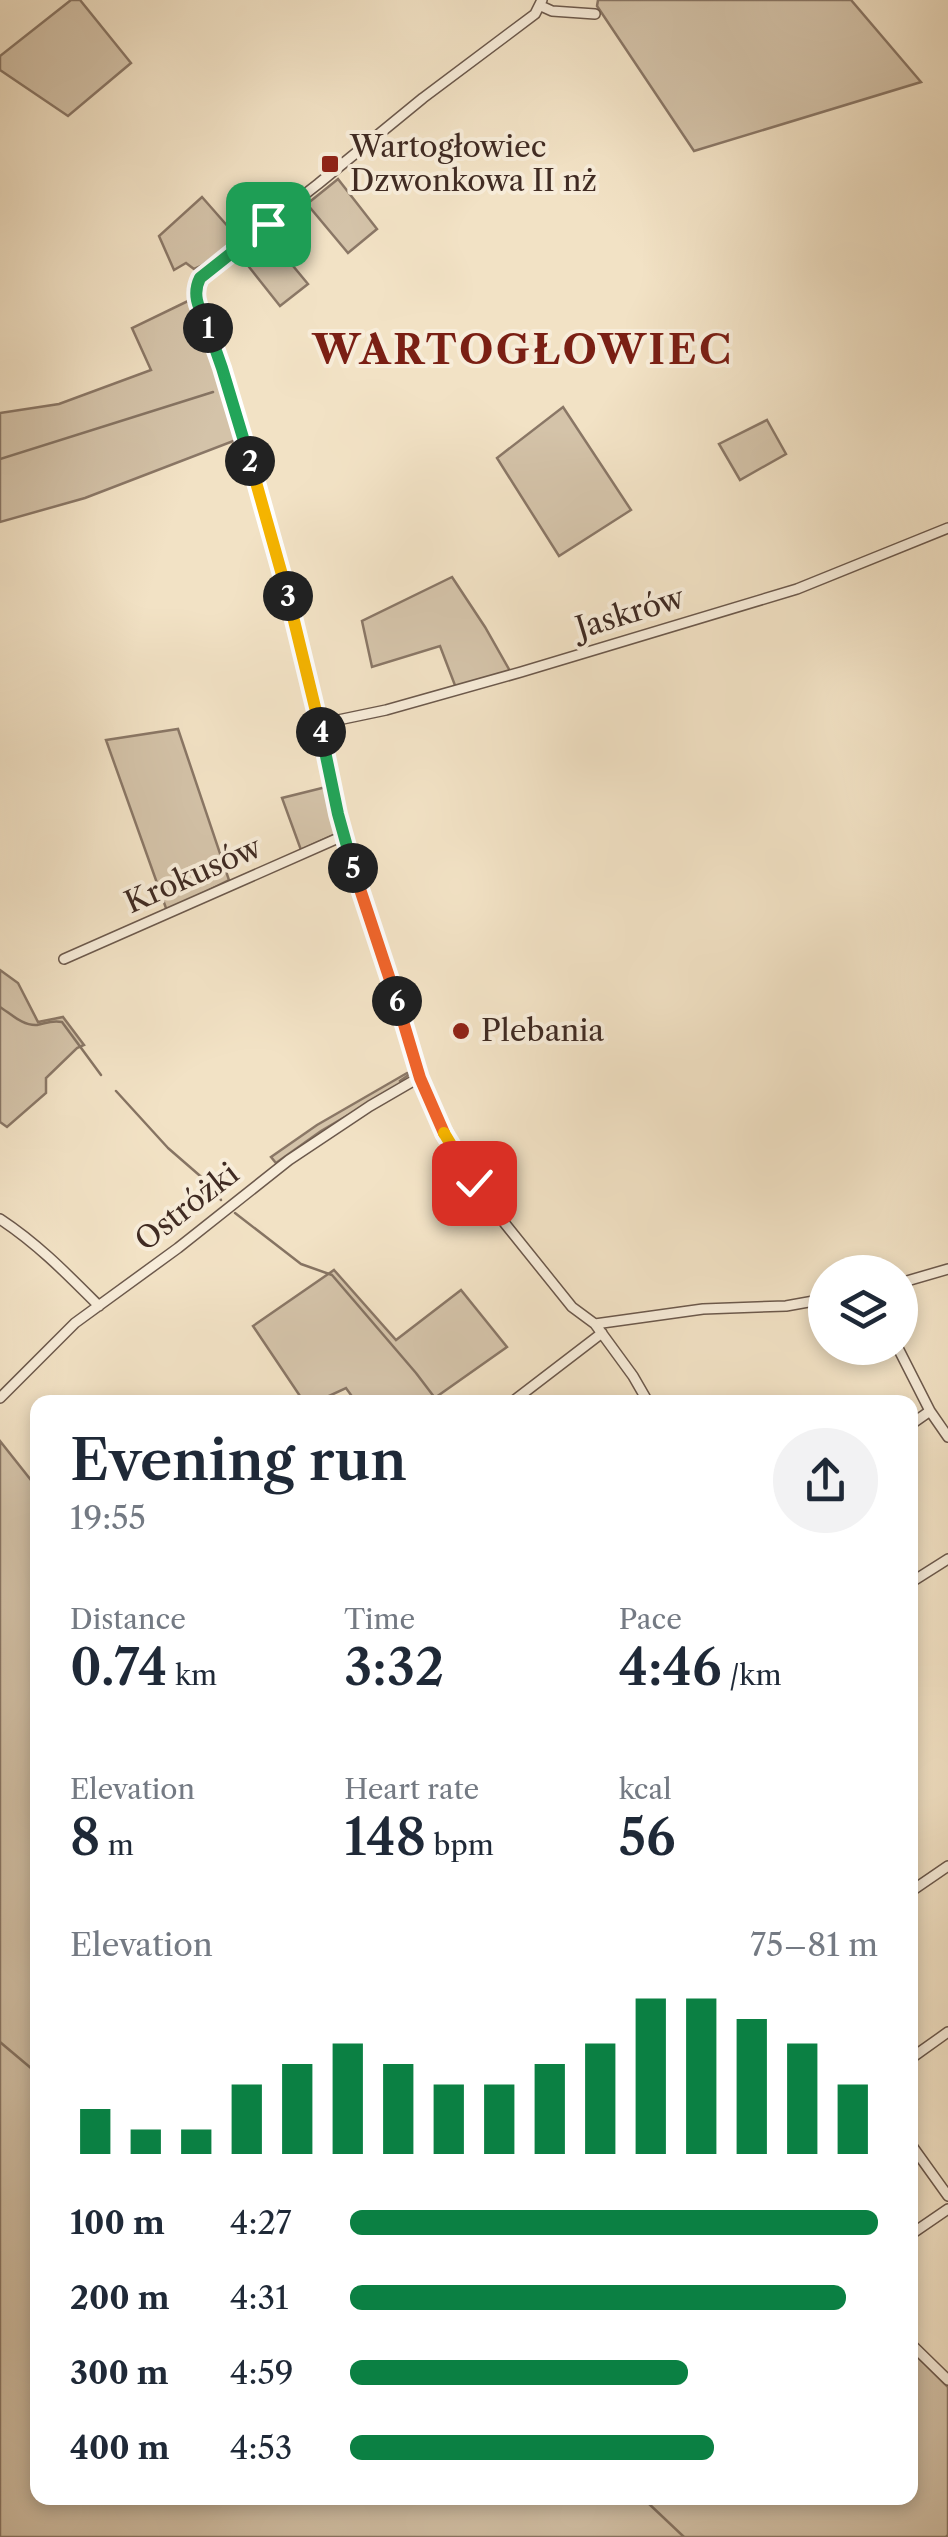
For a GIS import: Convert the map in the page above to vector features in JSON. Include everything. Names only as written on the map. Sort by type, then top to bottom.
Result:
[{"type":"street","points":[[596,14],[552,11],[541,3],[535,14],[412,106],[205,272],[196,286],[198,306],[218,354],[292,613],[343,836],[420,1078],[443,1131],[486,1200],[572,1307],[598,1329],[644,1395]]},
{"type":"street","name":"Jaskrów","points":[[319,724],[502,678],[798,589],[948,528]]},
{"type":"street","name":"Krokusów","points":[[64,960],[343,836]]},
{"type":"street","name":"Ostróżki","points":[[0,1398],[75,1323],[311,1144],[420,1078]]},
{"type":"street","points":[[0,1219],[53,1258],[98,1306]]},
{"type":"street","points":[[918,1278],[948,1269]]},
{"type":"street","points":[[520,1395],[598,1329],[703,1309],[808,1302]]},
{"type":"street","points":[[907,1365],[948,1437]]},
{"type":"street","points":[[918,1419],[930,1411]]},
{"type":"street","points":[[918,1578],[948,1559]]},
{"type":"street","points":[[918,1887],[948,1866]]},
{"type":"street","points":[[918,2053],[948,2032]]},
{"type":"street","points":[[918,2154],[948,2196]]},
{"type":"street","points":[[918,2230],[948,2209]]},
{"type":"street","points":[[918,2350],[948,2380]]},
{"type":"shaded area","points":[[71,0],[80,0],[131,63],[68,116],[0,70],[0,56]]},
{"type":"shaded area","points":[[598,0],[851,0],[921,82],[694,151],[597,6]]},
{"type":"shaded area","points":[[338,179],[377,229],[348,253],[307,204]]},
{"type":"shaded area","points":[[202,197],[238,238],[201,266],[194,269],[186,263],[174,270],[159,236]]},
{"type":"shaded area","points":[[269,237],[308,284],[280,306],[242,258]]},
{"type":"shaded area","points":[[188,301],[204,335],[236,440],[85,498],[0,522],[0,413],[59,404],[151,370],[132,328]]},
{"type":"shaded area","points":[[563,407],[631,510],[559,556],[497,458]]},
{"type":"shaded area","points":[[767,420],[786,454],[740,480],[719,444]]},
{"type":"shaded area","points":[[452,577],[510,671],[456,688],[440,646],[372,667],[362,621]]},
{"type":"shaded area","points":[[178,729],[229,880],[167,911],[106,740]]},
{"type":"shaded area","points":[[326,787],[336,834],[301,850],[282,798]]},
{"type":"shaded area","points":[[0,970],[18,983],[38,1022],[63,1017],[84,1045],[46,1078],[46,1093],[7,1127],[0,1122]]},
{"type":"shaded area","points":[[410,1074],[401,1084],[321,1131],[276,1163],[271,1157],[317,1125]]},
{"type":"shaded area","points":[[334,1270],[396,1340],[461,1290],[507,1347],[439,1395],[351,1395],[346,1388],[331,1395],[299,1395],[253,1326]]},
{"type":"shaded area","points":[[0,1441],[30,1479],[30,2505],[918,2505],[918,2357],[948,2387],[948,2535],[0,2537]]},
{"type":"waterway","points":[[0,459],[213,392]]},
{"type":"waterway","points":[[0,1007],[32,1025],[62,1022],[101,1075]]},
{"type":"waterway","points":[[116,1091],[221,1200]]},
{"type":"waterway","points":[[235,1213],[301,1264],[332,1275],[433,1395]]},
{"type":"waterway","points":[[0,2042],[30,2067]]},
{"type":"waterway","points":[[650,2505],[684,2537]]},
{"type":"place","name":"Wartogłowiec Dzwonkowa II nż","points":[[330,164]]},
{"type":"place","name":"Plebania","points":[[461,1031]]},
{"type":"district","name":"WARTOGŁOWIEC","points":[[523,350]]},
{"type":"route","points":[[268,224],[205,272],[196,286],[196,299],[222,368],[276,551],[354,873],[420,1078],[443,1131],[474,1183]]}]
